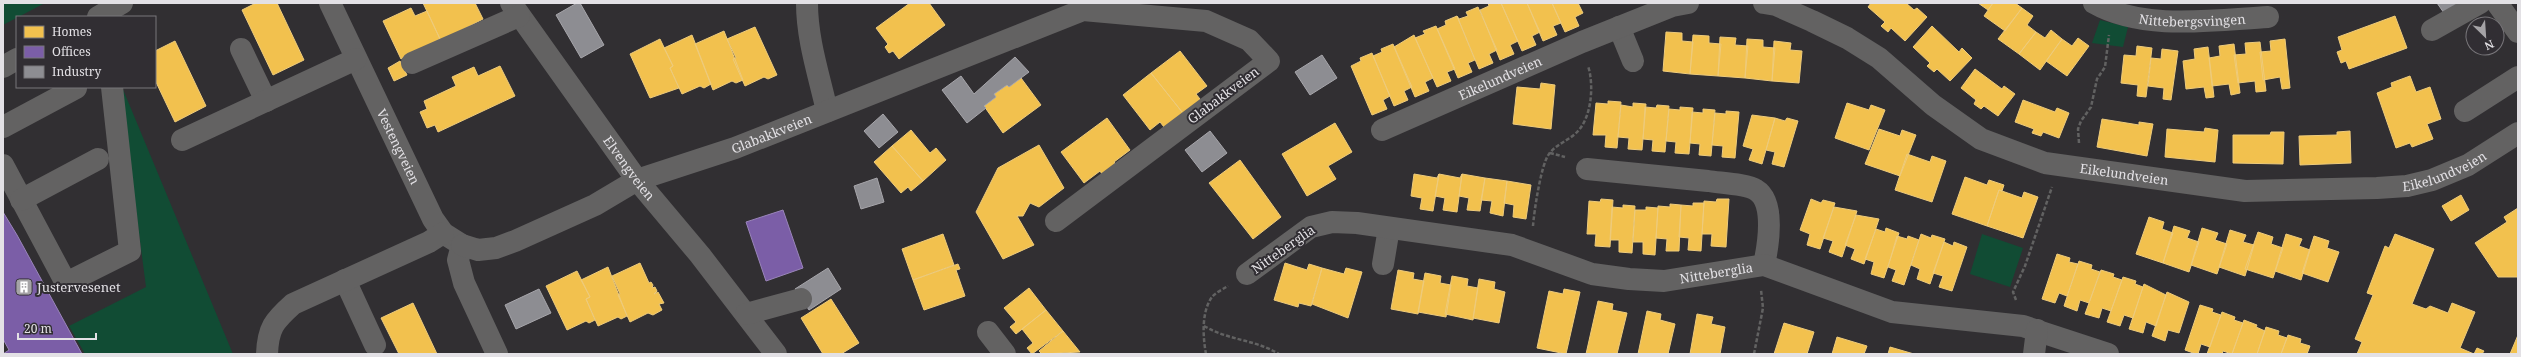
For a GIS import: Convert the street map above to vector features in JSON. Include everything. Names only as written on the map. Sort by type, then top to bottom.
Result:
[{"type":"street","name":"Vestengveien","points":[[330,3],[415,184],[443,232],[462,245]]},
{"type":"street","points":[[807,3],[807,24],[811,48],[828,110]]},
{"type":"street","name":"Eikelundveien","points":[[1382,130],[1619,27],[1672,6],[1688,3]]},
{"type":"street","name":"Eikelundveien","points":[[1764,3],[1776,5],[1812,20],[1844,36],[1879,58],[1933,105],[1981,139],[2045,163],[2245,191],[2407,186],[2432,180],[2468,165],[2518,133]]},
{"type":"street","name":"Nittebergsvingen","points":[[2094,3],[2105,8],[2160,22],[2268,17]]},
{"type":"street","points":[[2432,30],[2480,3]]},
{"type":"street","points":[[2497,3],[2518,32]]},
{"type":"street","name":"Glabakkveien","points":[[462,245],[478,250],[496,248],[516,241],[595,205],[636,180],[735,148],[1088,5],[1206,21],[1249,40],[1269,61],[1056,221]]},
{"type":"street","name":"Elvengveien","points":[[412,64],[515,10],[578,95],[636,180],[700,255],[776,354]]},
{"type":"street","points":[[1619,27],[1633,61]]},
{"type":"street","points":[[240,49],[266,101]]},
{"type":"street","points":[[182,140],[356,59]]},
{"type":"street","points":[[3,67],[16,60]]},
{"type":"street","points":[[2465,111],[2518,77]]},
{"type":"street","points":[[3,127],[76,88]]},
{"type":"street","points":[[3,165],[66,283],[130,251],[112,88]]},
{"type":"street","points":[[21,200],[98,159]]},
{"type":"street","points":[[1587,169],[1728,184],[1756,190],[1765,200],[1769,221],[1769,243],[1764,265]]},
{"type":"street","name":"Nitteberglia","points":[[1247,274],[1311,227],[1332,222],[1389,228],[1512,245],[1592,274],[1629,279],[1664,281],[1764,265],[1892,312],[2030,328],[2108,354]]},
{"type":"street","points":[[1382,264],[1389,228]]},
{"type":"street","points":[[267,354],[268,336],[277,319],[293,304],[430,242],[443,232]]},
{"type":"street","points":[[462,245],[458,260],[464,283],[497,354]]},
{"type":"street","points":[[345,280],[375,345]]},
{"type":"street","points":[[746,314],[801,299]]},
{"type":"street","points":[[2030,328],[2034,354]]},
{"type":"street","points":[[988,332],[1005,354]]},
{"type":"path","points":[[2030,328],[2013,292],[2025,266],[2030,245],[2061,165],[2077,155],[2078,129],[2091,106],[2097,79],[2105,67],[2107,46]]},
{"type":"path","points":[[1530,251],[1540,183],[1548,154],[1579,130],[1587,110],[1592,78],[1588,66]]},
{"type":"path","points":[[1754,354],[1763,308],[1761,295],[1764,265]]},
{"type":"path","points":[[1206,354],[1203,336],[1204,326],[1212,297],[1247,274]]},
{"type":"path","points":[[1204,326],[1221,335],[1264,345],[1279,354]]},
{"type":"green space","points":[[3,3],[45,3],[20,16],[16,16],[16,18],[3,25]]},
{"type":"green space","points":[[2100,20],[2128,27],[2123,47],[2092,43]]},
{"type":"green space","points":[[120,88],[122,88],[233,354],[85,354],[69,326],[146,287]]},
{"type":"green space","points":[[1982,234],[2023,248],[2010,287],[1970,274]]},
{"type":"building: Homes","points":[[256,3],[277,3],[304,60],[273,75],[242,10]]},
{"type":"building: Homes","points":[[423,3],[475,3],[483,19],[441,41]]},
{"type":"building: Homes","points":[[910,3],[929,3],[945,25],[899,59],[893,51],[889,53],[885,47],[888,44],[876,28]]},
{"type":"building: Homes","points":[[1488,3],[1501,3],[1518,41],[1510,45],[1514,54],[1500,60],[1480,10],[1489,6]]},
{"type":"building: Homes","points":[[1501,3],[1527,3],[1540,32],[1532,36],[1536,45],[1522,51]]},
{"type":"building: Homes","points":[[1527,3],[1552,3],[1561,23],[1553,26],[1557,35],[1543,41]]},
{"type":"building: Homes","points":[[1552,3],[1578,3],[1583,13],[1575,17],[1579,26],[1565,32]]},
{"type":"building: Homes","points":[[1871,3],[1906,3],[1914,10],[1917,8],[1927,17],[1905,41],[1891,28],[1888,32],[1881,26],[1885,22],[1868,7]]},
{"type":"building: Homes","points":[[1978,3],[1993,3],[1988,10]]},
{"type":"building: Homes","points":[[1993,3],[2015,3],[2022,8],[2005,31],[1984,16]]},
{"type":"building: Homes","points":[[1478,7],[1497,50],[1489,54],[1493,63],[1479,69],[1457,16],[1459,19],[1468,16],[1466,12]]},
{"type":"building: Homes","points":[[411,8],[415,16],[427,11],[440,39],[401,59],[383,21]]},
{"type":"building: Homes","points":[[2022,8],[2033,16],[2027,25],[2036,32],[2019,54],[1998,39]]},
{"type":"building: Homes","points":[[1457,16],[1475,60],[1468,63],[1472,72],[1458,78],[1437,29],[1446,25],[1445,21]]},
{"type":"building: Homes","points":[[2395,16],[2407,48],[2349,69],[2346,61],[2341,63],[2337,52],[2342,50],[2338,37]]},
{"type":"building: Homes","points":[[1436,26],[1455,69],[1447,72],[1451,81],[1437,87],[1415,38],[1425,34],[1423,31]]},
{"type":"building: Homes","points":[[1932,26],[1959,52],[1962,48],[1972,58],[1950,81],[1937,69],[1934,72],[1927,66],[1930,63],[1913,47]]},
{"type":"building: Homes","points":[[755,27],[777,75],[768,79],[764,77],[745,86],[733,59],[736,58],[727,39]]},
{"type":"building: Homes","points":[[2051,30],[2062,39],[2040,70],[2019,54],[2036,32],[2045,38]]},
{"type":"building: Homes","points":[[724,31],[743,80],[736,83],[732,81],[713,90],[695,44]]},
{"type":"building: Homes","points":[[1666,32],[1682,33],[1682,41],[1693,42],[1690,74],[1663,71]]},
{"type":"building: Homes","points":[[692,35],[711,84],[704,88],[700,86],[682,94],[670,68],[673,66],[664,48]]},
{"type":"building: Homes","points":[[1414,35],[1433,78],[1425,82],[1429,91],[1415,97],[1394,47]]},
{"type":"building: Homes","points":[[1693,35],[1709,36],[1709,43],[1721,44],[1718,76],[1690,74]]},
{"type":"building: Homes","points":[[1720,37],[1736,38],[1735,45],[1748,46],[1745,78],[1718,76]]},
{"type":"building: Homes","points":[[2078,38],[2089,46],[2067,76],[2046,61],[2062,39],[2072,46]]},
{"type":"building: Homes","points":[[660,39],[673,66],[670,68],[679,88],[650,98],[630,54]]},
{"type":"building: Homes","points":[[1747,39],[1763,40],[1763,47],[1775,48],[1772,81],[1745,78]]},
{"type":"building: Homes","points":[[2285,39],[2290,88],[2282,89],[2280,77],[2263,80],[2260,52],[2271,51],[2270,41]]},
{"type":"building: Homes","points":[[175,41],[206,106],[175,122],[156,82],[156,50]]},
{"type":"building: Homes","points":[[1774,41],[1791,43],[1790,50],[1802,51],[1799,83],[1772,81]]},
{"type":"building: Homes","points":[[2260,42],[2266,91],[2256,92],[2255,81],[2238,83],[2234,55],[2246,54],[2245,43]]},
{"type":"building: Homes","points":[[1393,44],[1412,87],[1404,91],[1408,100],[1394,106],[1373,56],[1382,52],[1381,49]]},
{"type":"building: Homes","points":[[2234,44],[2240,93],[2231,95],[2229,84],[2212,86],[2209,58],[2220,56],[2219,46]]},
{"type":"building: Homes","points":[[2137,46],[2152,48],[2146,97],[2137,96],[2138,85],[2121,83],[2124,55],[2136,56]]},
{"type":"building: Homes","points":[[2208,47],[2214,97],[2206,98],[2204,87],[2186,89],[2183,61],[2195,59],[2194,49]]},
{"type":"building: Homes","points":[[2162,49],[2178,51],[2171,100],[2163,99],[2164,88],[2148,86],[2151,58],[2161,59]]},
{"type":"building: Homes","points":[[1180,51],[1207,86],[1196,94],[1204,104],[1186,117],[1151,73]]},
{"type":"building: Homes","points":[[1372,53],[1390,96],[1383,100],[1387,109],[1372,115],[1351,66],[1361,61],[1360,58]]},
{"type":"building: Homes","points":[[400,61],[407,75],[394,81],[388,68]]},
{"type":"building: Homes","points":[[500,66],[515,96],[438,132],[435,125],[427,128],[420,112],[427,109],[424,101],[456,86],[452,77],[474,67],[478,76]]},
{"type":"building: Homes","points":[[1975,69],[2002,89],[2004,86],[2015,94],[1998,116],[1984,106],[1981,109],[1974,104],[1976,100],[1961,88]]},
{"type":"building: Homes","points":[[1151,73],[1186,117],[1168,132],[1160,122],[1150,130],[1123,95]]},
{"type":"building: Homes","points":[[2410,76],[2416,92],[2430,87],[2441,119],[2427,124],[2433,139],[2412,147],[2410,143],[2396,148],[2377,93],[2392,87],[2391,83]]},
{"type":"building: Homes","points":[[1021,78],[1041,105],[1003,133],[984,106],[996,97],[994,94],[1007,85],[1009,87]]},
{"type":"building: Homes","points":[[1541,83],[1555,85],[1551,129],[1513,124],[1517,87],[1540,89]]},
{"type":"building: Homes","points":[[2023,100],[2055,112],[2057,108],[2069,113],[2059,138],[2043,132],[2041,136],[2032,133],[2034,129],[2015,122]]},
{"type":"building: Homes","points":[[1608,101],[1621,102],[1617,148],[1605,147],[1606,135],[1593,135],[1596,103],[1608,104]]},
{"type":"building: Homes","points":[[1633,103],[1646,104],[1642,150],[1628,149],[1629,138],[1618,137],[1621,105],[1633,107]]},
{"type":"building: Homes","points":[[1847,103],[1869,110],[1871,105],[1885,110],[1869,150],[1835,138]]},
{"type":"building: Homes","points":[[1657,105],[1669,106],[1665,152],[1652,151],[1653,140],[1643,139],[1645,107],[1656,108]]},
{"type":"building: Homes","points":[[1680,107],[1693,108],[1689,154],[1675,153],[1676,142],[1666,141],[1669,109],[1680,110]]},
{"type":"building: Homes","points":[[1703,109],[1715,110],[1711,156],[1699,155],[1700,144],[1690,143],[1692,112],[1703,113]]},
{"type":"building: Homes","points":[[1726,111],[1739,112],[1735,158],[1722,157],[1723,146],[1712,145],[1715,113],[1726,114]]},
{"type":"building: Homes","points":[[1752,115],[1775,118],[1762,164],[1749,160],[1753,149],[1743,146]]},
{"type":"building: Homes","points":[[1107,118],[1130,150],[1114,162],[1118,167],[1104,177],[1100,171],[1084,183],[1061,152]]},
{"type":"building: Homes","points":[[1775,118],[1785,121],[1787,118],[1798,121],[1784,167],[1772,164],[1775,152],[1766,150]]},
{"type":"building: Homes","points":[[2102,119],[2139,125],[2139,122],[2153,124],[2147,156],[2097,147]]},
{"type":"building: Homes","points":[[1335,123],[1352,152],[1328,166],[1336,179],[1307,196],[1282,154]]},
{"type":"building: Homes","points":[[2205,128],[2218,130],[2215,162],[2165,157],[2167,129],[2204,132]]},
{"type":"building: Homes","points":[[1879,129],[1900,136],[1902,130],[1916,135],[1900,176],[1865,164]]},
{"type":"building: Homes","points":[[911,130],[930,153],[936,148],[946,160],[923,181],[892,146]]},
{"type":"building: Homes","points":[[2350,131],[2351,163],[2300,165],[2299,136],[2337,135],[2337,132]]},
{"type":"building: Homes","points":[[2271,132],[2284,132],[2283,164],[2233,163],[2233,135],[2270,135]]},
{"type":"building: Homes","points":[[1039,145],[1064,188],[1039,207],[1030,203],[1023,216],[1017,216],[1034,245],[1003,259],[976,212],[998,168]]},
{"type":"building: Homes","points":[[892,146],[923,181],[911,191],[908,187],[901,193],[874,162]]},
{"type":"building: Homes","points":[[1907,154],[1930,162],[1932,156],[1946,161],[1932,202],[1895,190]]},
{"type":"building: Homes","points":[[1240,160],[1281,217],[1253,239],[1209,183]]},
{"type":"building: Homes","points":[[1414,174],[1437,178],[1439,174],[1433,211],[1420,209],[1422,198],[1411,196]]},
{"type":"building: Homes","points":[[1439,174],[1460,178],[1462,174],[1457,212],[1443,210],[1445,198],[1435,196]]},
{"type":"building: Homes","points":[[1462,174],[1485,178],[1480,211],[1467,210],[1469,198],[1459,196]]},
{"type":"building: Homes","points":[[1965,177],[1987,185],[1989,180],[2004,185],[2002,191],[1999,190],[1987,226],[1952,214]]},
{"type":"building: Homes","points":[[1485,178],[1507,181],[1503,216],[1490,213],[1492,201],[1481,200]]},
{"type":"building: Homes","points":[[1507,181],[1531,185],[1526,219],[1513,217],[1514,205],[1504,203]]},
{"type":"building: Homes","points":[[1999,190],[2022,198],[2024,192],[2038,197],[2023,238],[1987,226]]},
{"type":"building: Homes","points":[[2461,195],[2469,210],[2451,221],[2442,206]]},
{"type":"building: Homes","points":[[1601,199],[1613,200],[1610,247],[1595,246],[1596,234],[1587,234],[1589,201],[1600,202]]},
{"type":"building: Homes","points":[[1717,199],[1729,199],[1726,247],[1711,246],[1712,234],[1702,234],[1704,201],[1716,202]]},
{"type":"building: Homes","points":[[1811,199],[1821,203],[1823,200],[1835,203],[1820,249],[1807,245],[1810,234],[1800,230]]},
{"type":"building: Homes","points":[[1693,203],[1704,203],[1701,251],[1688,250],[1689,238],[1679,237],[1681,205],[1693,206]]},
{"type":"building: Homes","points":[[1670,204],[1681,205],[1679,251],[1666,251],[1667,239],[1656,238],[1658,206],[1670,207]]},
{"type":"building: Homes","points":[[1623,205],[1635,206],[1632,253],[1619,252],[1619,240],[1610,240],[1612,207],[1623,208]]},
{"type":"building: Homes","points":[[1646,207],[1658,208],[1655,255],[1643,254],[1643,242],[1633,242],[1635,210],[1646,210]]},
{"type":"building: Homes","points":[[1834,207],[1857,211],[1842,257],[1829,252],[1833,241],[1823,238]]},
{"type":"building: Homes","points":[[2518,208],[2518,277],[2498,277],[2475,243],[2507,222],[2504,217]]},
{"type":"building: Homes","points":[[1856,215],[1879,219],[1864,264],[1851,259],[1855,249],[1845,245]]},
{"type":"building: Homes","points":[[2149,217],[2164,222],[2162,229],[2173,233],[2163,263],[2136,254]]},
{"type":"building: Homes","points":[[2174,226],[2190,231],[2187,238],[2199,242],[2189,272],[2163,263]]},
{"type":"building: Homes","points":[[1886,228],[1899,233],[1884,278],[1871,274],[1874,262],[1865,259],[1876,229],[1885,232]]},
{"type":"building: Homes","points":[[2202,228],[2218,233],[2215,240],[2227,244],[2217,274],[2191,265]]},
{"type":"building: Homes","points":[[2230,230],[2246,235],[2243,242],[2254,245],[2245,276],[2219,267]]},
{"type":"building: Homes","points":[[2258,232],[2273,237],[2271,244],[2283,248],[2273,278],[2245,269]]},
{"type":"building: Homes","points":[[943,234],[954,265],[913,280],[902,249]]},
{"type":"building: Homes","points":[[1921,234],[1931,238],[1932,235],[1945,239],[1930,284],[1917,279],[1920,269],[1911,265]]},
{"type":"building: Homes","points":[[2286,234],[2302,239],[2299,246],[2310,250],[2301,280],[2275,271]]},
{"type":"building: Homes","points":[[2395,234],[2434,249],[2412,304],[2426,309],[2430,306],[2448,313],[2452,303],[2475,312],[2460,348],[2474,354],[2357,354],[2362,342],[2355,339],[2373,295],[2367,293],[2385,246],[2389,248]]},
{"type":"building: Homes","points":[[1897,236],[1907,239],[1908,236],[1919,240],[1904,285],[1892,281],[1896,270],[1888,267]]},
{"type":"building: Homes","points":[[2314,236],[2329,241],[2327,248],[2339,252],[2328,282],[2302,273]]},
{"type":"building: Homes","points":[[1944,242],[1953,246],[1954,242],[1967,247],[1952,291],[1939,287],[1943,276],[1933,273]]},
{"type":"building: Homes","points":[[2057,254],[2070,258],[2069,262],[2078,264],[2067,296],[2059,293],[2055,303],[2042,299]]},
{"type":"building: Homes","points":[[2079,261],[2092,265],[2091,269],[2100,272],[2089,303],[2080,300],[2077,311],[2064,306]]},
{"type":"building: Homes","points":[[640,263],[649,283],[651,282],[653,285],[652,288],[655,287],[657,291],[654,294],[658,292],[664,303],[659,304],[662,310],[653,315],[648,313],[630,322],[618,295],[620,294],[612,276]]},
{"type":"building: Homes","points":[[1285,263],[1307,270],[1309,264],[1322,268],[1311,306],[1299,303],[1298,307],[1274,300]]},
{"type":"building: Homes","points":[[958,264],[960,269],[956,270],[965,296],[924,310],[913,280]]},
{"type":"building: Homes","points":[[608,267],[627,316],[621,319],[618,317],[598,326],[586,299],[590,297],[581,280]]},
{"type":"building: Homes","points":[[1322,268],[1344,274],[1346,268],[1362,272],[1348,318],[1312,304]]},
{"type":"building: Homes","points":[[1398,270],[1414,273],[1413,279],[1424,281],[1418,314],[1391,309]]},
{"type":"building: Homes","points":[[2101,270],[2114,274],[2113,277],[2122,280],[2111,311],[2102,308],[2099,318],[2085,314]]},
{"type":"building: Homes","points":[[577,271],[590,297],[586,299],[595,320],[589,323],[586,321],[567,330],[546,286]]},
{"type":"building: Homes","points":[[1425,273],[1441,276],[1440,283],[1451,285],[1446,317],[1418,312]]},
{"type":"building: Homes","points":[[1452,276],[1468,279],[1467,286],[1478,288],[1473,320],[1445,314]]},
{"type":"building: Homes","points":[[2123,277],[2136,281],[2135,284],[2143,287],[2133,318],[2124,315],[2120,326],[2107,322]]},
{"type":"building: Homes","points":[[1479,279],[1495,282],[1494,289],[1505,292],[1499,323],[1473,318]]},
{"type":"building: Homes","points":[[2144,284],[2166,295],[2156,326],[2146,322],[2143,333],[2129,329]]},
{"type":"building: Homes","points":[[1029,288],[1046,310],[1016,334],[1010,327],[1016,322],[1004,308]]},
{"type":"building: Homes","points":[[1564,289],[1580,292],[1566,354],[1537,348],[1549,291],[1563,294]]},
{"type":"building: Homes","points":[[2167,292],[2189,302],[2179,333],[2168,330],[2165,341],[2152,336]]},
{"type":"building: Homes","points":[[831,299],[859,343],[841,354],[823,354],[801,318]]},
{"type":"building: Homes","points":[[1598,301],[1613,304],[1612,310],[1627,313],[1617,354],[1586,354]]},
{"type":"building: Homes","points":[[413,303],[437,354],[399,354],[381,318]]},
{"type":"building: Homes","points":[[2200,305],[2213,309],[2212,312],[2221,315],[2210,347],[2201,344],[2198,354],[2196,354],[2185,350]]},
{"type":"building: Homes","points":[[1046,310],[1063,331],[1032,354],[1027,348],[1033,343],[1022,329]]},
{"type":"building: Homes","points":[[1647,311],[1661,314],[1660,320],[1675,324],[1668,354],[1638,354]]},
{"type":"building: Homes","points":[[2222,312],[2235,317],[2234,320],[2243,323],[2232,354],[2223,351],[2222,354],[2207,354]]},
{"type":"building: Homes","points":[[1697,314],[1713,317],[1711,324],[1725,327],[1720,354],[1690,354]]},
{"type":"building: Homes","points":[[2244,320],[2257,325],[2256,327],[2265,331],[2257,354],[2232,354]]},
{"type":"building: Homes","points":[[1784,323],[1814,332],[1807,354],[1774,354]]},
{"type":"building: Homes","points":[[2266,327],[2279,331],[2278,335],[2287,338],[2281,354],[2257,354]]},
{"type":"building: Homes","points":[[1063,331],[1080,352],[1042,354],[1039,351]]},
{"type":"building: Homes","points":[[2288,335],[2301,339],[2300,343],[2310,346],[2307,354],[2281,354]]},
{"type":"building: Homes","points":[[2518,335],[2518,354],[2510,354]]},
{"type":"building: Homes","points":[[1837,337],[1867,346],[1864,354],[1832,354]]},
{"type":"building: Homes","points":[[1890,347],[1914,354],[1888,354]]},
{"type":"building: Homes","points":[[2477,348],[2484,351],[2482,354],[2474,354]]},
{"type":"building: Offices","points":[[783,210],[803,268],[766,281],[746,222]]},
{"type":"building: Offices","name":"Justervesenet","points":[[3,212],[82,354],[3,354],[9,350],[3,339]]},
{"type":"building: Industry","points":[[577,3],[580,3],[604,45],[581,58],[556,15]]},
{"type":"building: Industry","points":[[2437,3],[2458,3],[2444,13]]},
{"type":"building: Industry","points":[[1322,55],[1337,78],[1310,95],[1295,72]]},
{"type":"building: Industry","points":[[1015,57],[1029,72],[1009,87],[1007,85],[994,94],[996,97],[984,106],[986,108],[967,123],[942,90],[961,76],[974,94]]},
{"type":"building: Industry","points":[[883,114],[898,132],[879,148],[864,131]]},
{"type":"building: Industry","points":[[1210,131],[1227,153],[1202,172],[1185,150]]},
{"type":"building: Industry","points":[[877,178],[884,202],[861,209],[854,186]]},
{"type":"building: Industry","points":[[828,268],[841,289],[809,310],[795,289]]},
{"type":"building: Industry","points":[[539,289],[551,313],[516,329],[505,305]]},
{"type":"place","name":"Justervesenet","points":[[24,287]]}]
